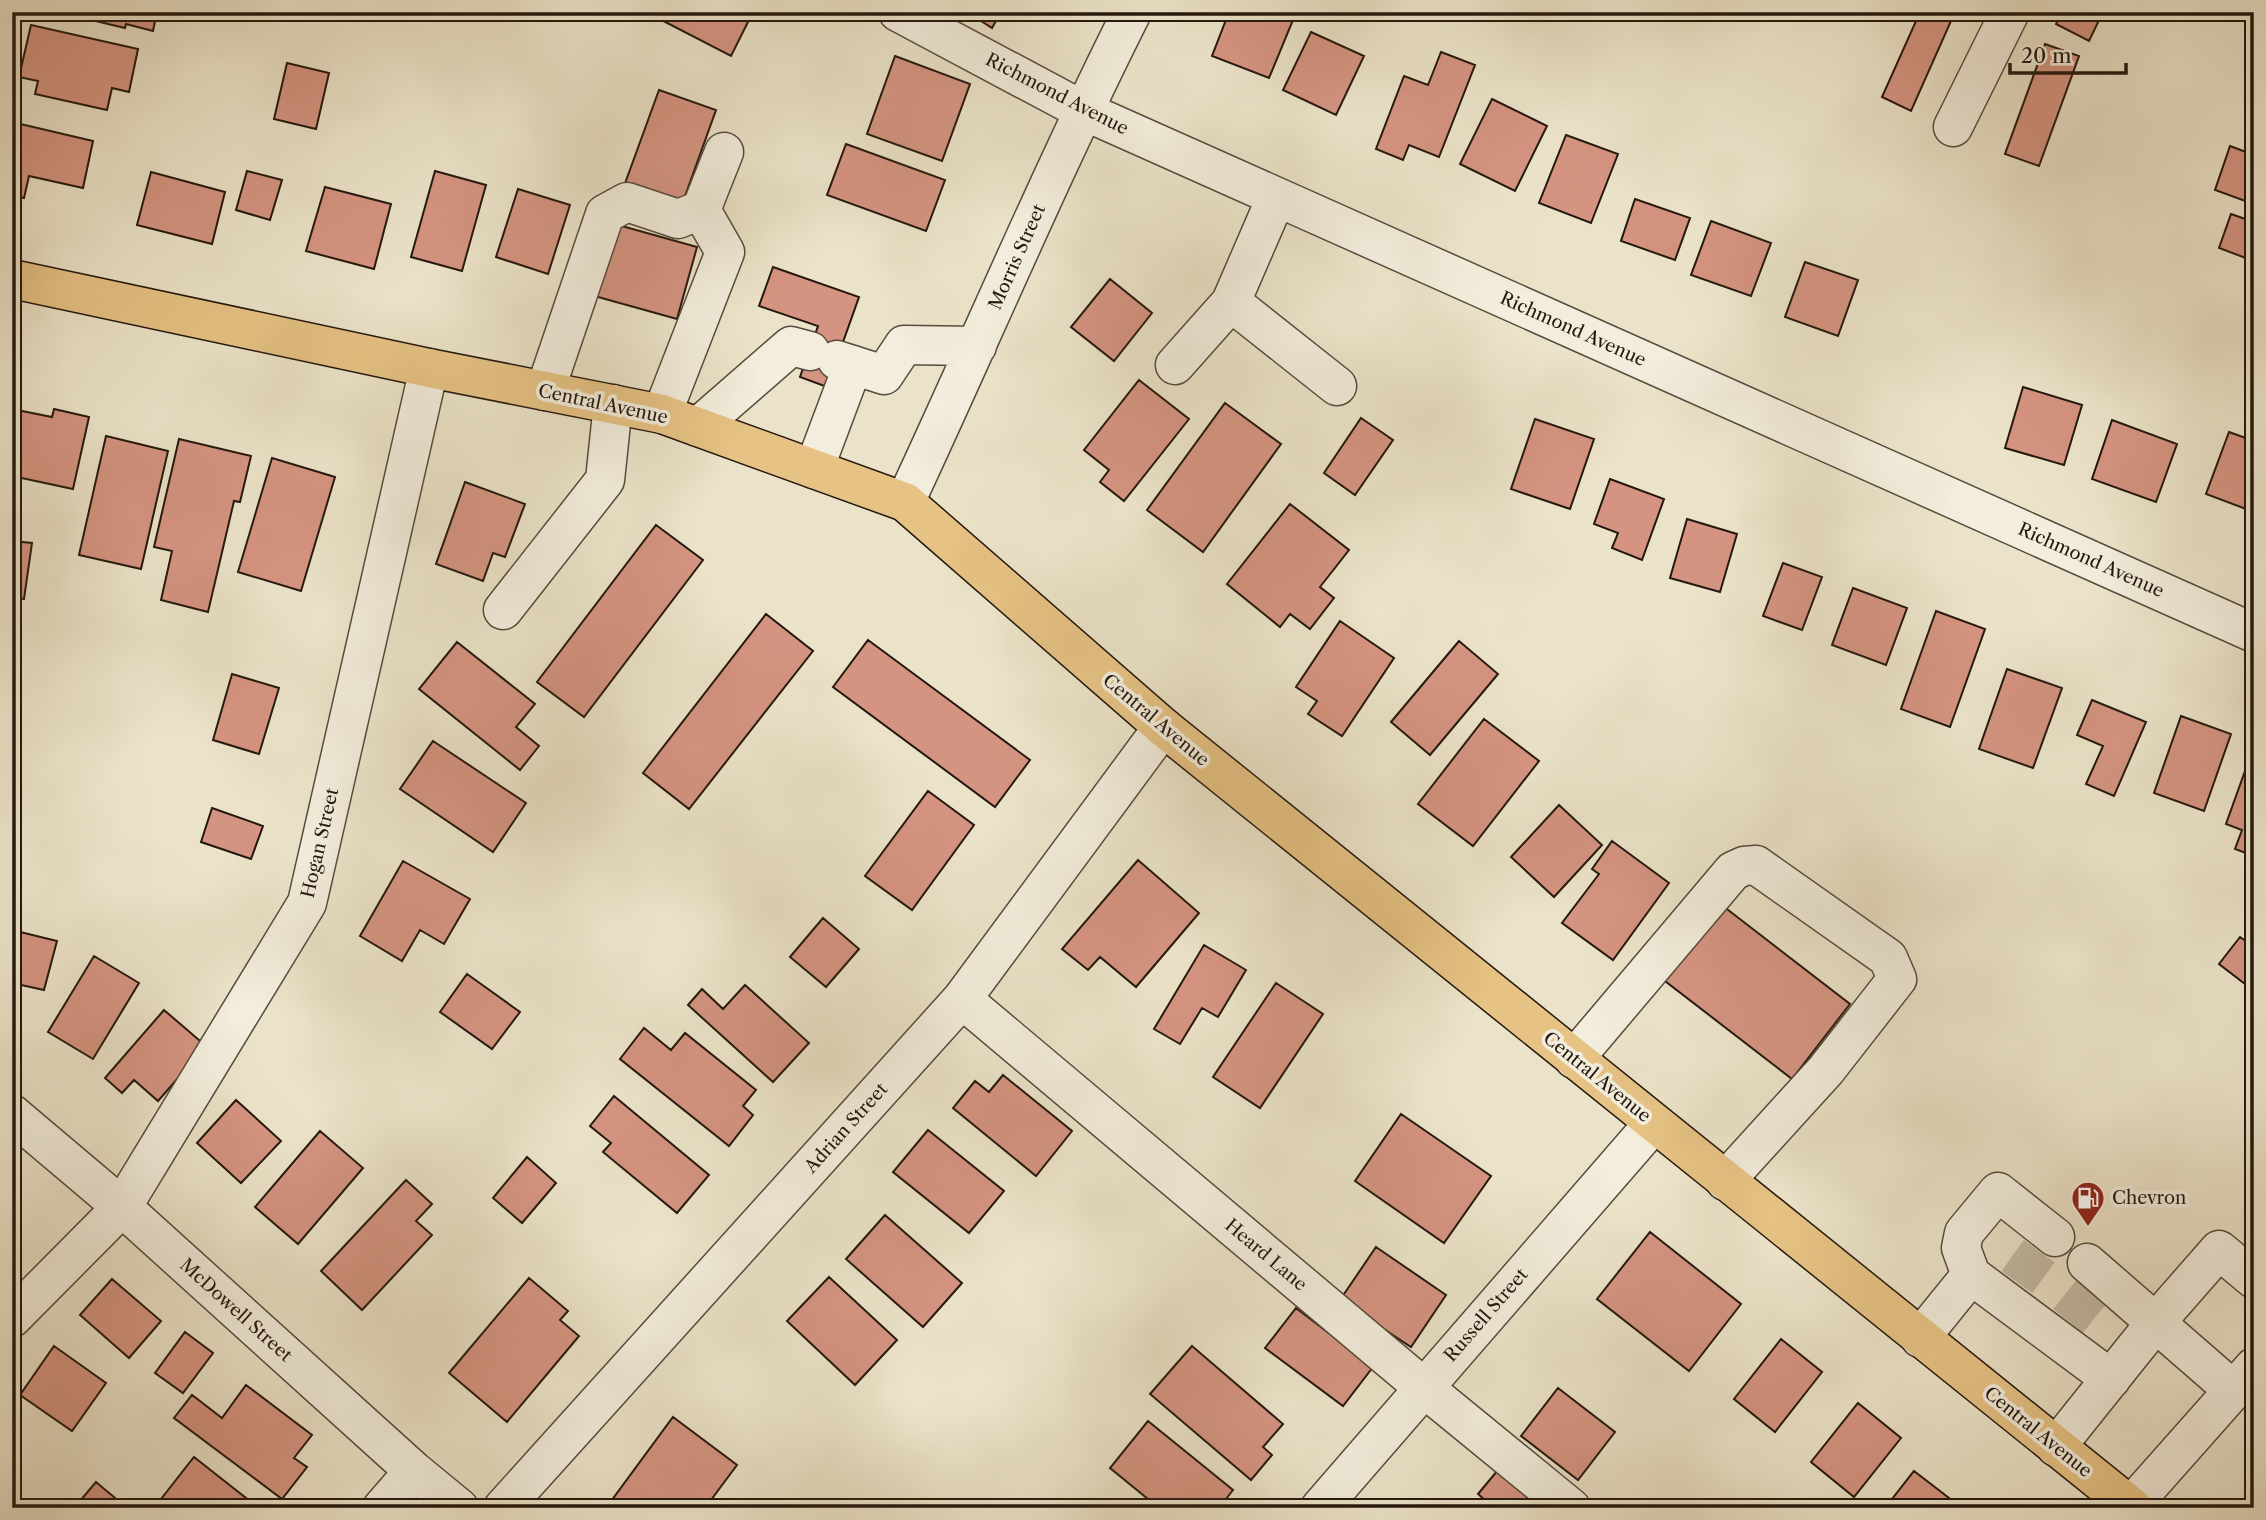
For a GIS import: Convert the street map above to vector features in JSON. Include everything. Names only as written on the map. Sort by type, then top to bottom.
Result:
[{"type":"main road","name":"Central Avenue","points":[[12,279],[429,368],[662,414],[905,502],[1163,727],[2131,1507]]},
{"type":"street","name":"Richmond Avenue","points":[[898,12],[1082,110],[2254,633]]},
{"type":"street","name":"Morris Street","points":[[905,502],[1082,110],[1132,12]]},
{"type":"street","points":[[1953,127],[2010,12]]},
{"type":"street","points":[[545,391],[605,214],[627,202],[678,219],[701,210],[724,152]]},
{"type":"street","points":[[1175,366],[1231,302],[1276,198]]},
{"type":"street","points":[[662,414],[725,252],[701,210]]},
{"type":"street","points":[[1231,302],[1337,386]]},
{"type":"street","points":[[698,427],[791,346],[884,375],[904,345],[977,346]]},
{"type":"street","points":[[814,469],[833,359]]},
{"type":"street","name":"Hogan Street","points":[[12,1318],[122,1207],[307,903],[429,368]]},
{"type":"street","points":[[503,610],[605,480],[613,404]]},
{"type":"street","name":"Adrian Street","points":[[503,1508],[962,999],[1163,727]]},
{"type":"street","points":[[1574,1059],[1733,871],[1744,866],[1756,865],[1888,958],[1897,979],[1826,1070],[1725,1181]]},
{"type":"street","name":"Heard Lane","points":[[962,999],[1423,1387],[1572,1508]]},
{"type":"street","name":"McDowell Street","points":[[12,1114],[122,1207],[414,1471],[459,1508]]},
{"type":"street","name":"Russell Street","points":[[1320,1508],[1654,1123]]},
{"type":"street","points":[[1970,1275],[1961,1248],[1964,1233],[1998,1192],[2050,1238]]},
{"type":"street","points":[[2056,1447],[2156,1322],[2219,1250],[2254,1279]]},
{"type":"street","points":[[1920,1338],[1970,1275]]},
{"type":"street","points":[[1970,1275],[2011,1291],[2062,1329],[2111,1378]]},
{"type":"street","points":[[2096,1276],[2156,1322],[2243,1379],[2131,1507]]},
{"type":"street","points":[[382,1508],[414,1471]]},
{"type":"building","points":[[58,12],[157,12],[153,31],[126,24],[125,28]]},
{"type":"building","points":[[646,12],[753,12],[731,56]]},
{"type":"building","points":[[978,12],[1001,12],[992,28],[975,17]]},
{"type":"building","points":[[1229,12],[1273,12],[1293,20],[1269,78],[1212,56]]},
{"type":"building","points":[[1920,12],[1955,12],[1911,111],[1882,97]]},
{"type":"building","points":[[2062,12],[2103,12],[2089,41],[2056,24]]},
{"type":"building","points":[[31,25],[138,49],[129,92],[112,88],[107,110],[35,94],[38,81],[19,77]]},
{"type":"building","points":[[1311,32],[1364,56],[1336,115],[1283,90]]},
{"type":"building","points":[[2045,44],[2079,56],[2039,166],[2005,154]]},
{"type":"building","points":[[1441,52],[1475,65],[1439,157],[1409,145],[1403,160],[1376,149],[1404,76],[1428,85]]},
{"type":"building","points":[[895,56],[970,84],[942,161],[867,134]]},
{"type":"building","points":[[287,63],[329,73],[316,129],[274,119]]},
{"type":"building","points":[[659,90],[716,110],[680,210],[623,189]]},
{"type":"building","points":[[1492,99],[1547,126],[1515,191],[1460,164]]},
{"type":"building","points":[[12,122],[93,141],[83,188],[29,176],[24,198],[12,195]]},
{"type":"building","points":[[1566,135],[1618,154],[1591,223],[1539,203]]},
{"type":"building","points":[[846,144],[945,180],[926,231],[827,195]]},
{"type":"building","points":[[2230,146],[2254,155],[2254,184],[2248,202],[2215,190]]},
{"type":"building","points":[[247,171],[282,180],[270,220],[236,210]]},
{"type":"building","points":[[435,171],[486,185],[462,271],[411,257]]},
{"type":"building","points":[[151,172],[225,192],[212,244],[137,225]]},
{"type":"building","points":[[325,187],[391,204],[374,269],[306,251]]},
{"type":"building","points":[[518,189],[570,205],[548,274],[496,257]]},
{"type":"building","points":[[1635,199],[1690,218],[1675,260],[1621,241]]},
{"type":"building","points":[[2231,214],[2254,222],[2254,251],[2251,260],[2219,248]]},
{"type":"building","points":[[1711,221],[1771,243],[1751,296],[1691,275]]},
{"type":"building","points":[[611,223],[697,247],[677,319],[591,295]]},
{"type":"building","points":[[1805,262],[1858,280],[1838,336],[1785,317]]},
{"type":"building","points":[[773,267],[859,297],[827,387],[800,377],[818,326],[759,306]]},
{"type":"building","points":[[1110,279],[1152,313],[1114,361],[1071,327]]},
{"type":"building","points":[[1139,380],[1189,419],[1124,501],[1100,482],[1109,470],[1084,450]]},
{"type":"building","points":[[2023,387],[2082,405],[2064,465],[2005,448]]},
{"type":"building","points":[[1225,403],[1281,444],[1203,552],[1147,510]]},
{"type":"building","points":[[12,409],[52,417],[54,409],[89,417],[73,489],[12,476]]},
{"type":"building","points":[[1361,418],[1393,440],[1355,495],[1324,473]]},
{"type":"building","points":[[1535,419],[1594,439],[1570,509],[1511,489]]},
{"type":"building","points":[[2112,420],[2177,444],[2156,502],[2092,479]]},
{"type":"building","points":[[2229,432],[2254,441],[2254,512],[2206,494]]},
{"type":"building","points":[[106,436],[168,451],[141,569],[79,555]]},
{"type":"building","points":[[179,439],[251,456],[240,502],[234,501],[208,612],[161,600],[172,551],[154,547]]},
{"type":"building","points":[[272,458],[335,477],[301,591],[238,572]]},
{"type":"building","points":[[1610,479],[1664,499],[1642,560],[1612,548],[1618,533],[1594,524]]},
{"type":"building","points":[[465,482],[525,504],[505,557],[493,553],[483,581],[436,564]]},
{"type":"building","points":[[1290,504],[1349,550],[1320,587],[1334,598],[1310,629],[1290,614],[1280,627],[1227,584]]},
{"type":"building","points":[[1687,519],[1737,534],[1720,592],[1670,578]]},
{"type":"building","points":[[656,525],[703,560],[584,717],[537,682]]},
{"type":"building","points":[[12,541],[32,543],[24,599],[12,598]]},
{"type":"building","points":[[1783,563],[1822,577],[1802,630],[1763,616]]},
{"type":"building","points":[[1853,588],[1907,608],[1886,665],[1832,645]]},
{"type":"building","points":[[1936,611],[1985,629],[1950,727],[1901,709]]},
{"type":"building","points":[[766,614],[813,651],[689,809],[643,773]]},
{"type":"building","points":[[1340,621],[1394,658],[1342,736],[1308,714],[1317,701],[1296,687]]},
{"type":"building","points":[[868,640],[1030,760],[995,807],[833,687]]},
{"type":"building","points":[[1459,641],[1498,674],[1430,755],[1391,722]]},
{"type":"building","points":[[457,642],[535,704],[516,727],[539,746],[520,770],[419,689]]},
{"type":"building","points":[[2007,669],[2062,688],[2033,768],[1979,749]]},
{"type":"building","points":[[232,674],[279,688],[259,754],[213,740]]},
{"type":"building","points":[[2092,700],[2146,722],[2114,796],[2086,784],[2103,746],[2077,735]]},
{"type":"building","points":[[2181,716],[2231,734],[2204,811],[2154,793]]},
{"type":"building","points":[[1484,719],[1539,761],[1473,846],[1418,804]]},
{"type":"building","points":[[433,741],[526,803],[493,852],[400,789]]},
{"type":"building","points":[[2250,757],[2254,759],[2254,856],[2235,849],[2242,830],[2226,824]]},
{"type":"building","points":[[928,791],[974,825],[912,910],[865,876]]},
{"type":"building","points":[[1559,805],[1602,845],[1554,897],[1511,857]]},
{"type":"building","points":[[212,808],[263,826],[251,859],[201,842]]},
{"type":"building","points":[[1612,841],[1669,883],[1613,960],[1562,923],[1599,874],[1592,869]]},
{"type":"building","points":[[1138,860],[1199,913],[1136,987],[1100,957],[1088,970],[1062,949]]},
{"type":"building","points":[[403,861],[470,899],[444,944],[420,930],[402,961],[360,936]]},
{"type":"building","points":[[12,876],[21,882],[12,895]]},
{"type":"building","points":[[1723,906],[1850,1004],[1792,1079],[1665,981]]},
{"type":"building","points":[[823,918],[859,949],[826,987],[790,957]]},
{"type":"building","points":[[12,930],[57,941],[44,990],[12,983]]},
{"type":"building","points":[[2240,937],[2254,947],[2254,980],[2249,987],[2219,964]]},
{"type":"building","points":[[1204,945],[1246,970],[1218,1017],[1202,1008],[1180,1044],[1154,1029]]},
{"type":"building","points":[[94,956],[139,983],[93,1059],[48,1032]]},
{"type":"building","points":[[467,974],[520,1012],[492,1049],[440,1012]]},
{"type":"building","points":[[1276,983],[1323,1014],[1260,1108],[1213,1077]]},
{"type":"building","points":[[745,985],[809,1043],[773,1082],[688,1005],[702,989],[723,1009]]},
{"type":"building","points":[[164,1010],[206,1046],[158,1101],[134,1080],[122,1093],[105,1078]]},
{"type":"building","points":[[644,1028],[671,1050],[685,1033],[756,1090],[743,1106],[753,1115],[729,1146],[620,1059]]},
{"type":"building","points":[[1003,1075],[1072,1131],[1036,1176],[953,1108],[975,1081],[989,1092]]},
{"type":"building","points":[[614,1096],[709,1175],[677,1213],[603,1152],[611,1143],[590,1126]]},
{"type":"building","points":[[236,1100],[281,1141],[241,1183],[197,1143]]},
{"type":"building","points":[[1401,1114],[1491,1176],[1444,1243],[1355,1181]]},
{"type":"building","points":[[928,1130],[1004,1191],[969,1233],[893,1172]]},
{"type":"building","points":[[320,1131],[363,1168],[298,1244],[255,1207]]},
{"type":"building","points":[[527,1157],[556,1183],[522,1223],[493,1198]]},
{"type":"building","points":[[406,1180],[432,1204],[416,1221],[432,1235],[362,1310],[321,1271]]},
{"type":"building","points":[[885,1215],[962,1283],[923,1327],[846,1259]]},
{"type":"building","points":[[1650,1232],[1741,1304],[1689,1371],[1597,1299]]},
{"type":"building","points":[[12,1247],[20,1253],[12,1262]]},
{"type":"building","points":[[1376,1247],[1446,1295],[1411,1347],[1340,1300]]},
{"type":"building","points":[[829,1277],[897,1340],[855,1385],[787,1321]]},
{"type":"building","points":[[529,1278],[568,1311],[560,1320],[579,1336],[507,1422],[449,1373]]},
{"type":"building","points":[[112,1279],[161,1321],[129,1358],[80,1315]]},
{"type":"building","points":[[1296,1308],[1373,1367],[1343,1406],[1265,1348]]},
{"type":"building","points":[[185,1332],[213,1353],[183,1393],[155,1373]]},
{"type":"building","points":[[1781,1339],[1822,1372],[1775,1432],[1734,1399]]},
{"type":"building","points":[[54,1346],[106,1383],[72,1431],[20,1395]]},
{"type":"building","points":[[1192,1346],[1283,1424],[1263,1447],[1272,1455],[1251,1480],[1150,1394]]},
{"type":"building","points":[[246,1385],[312,1435],[294,1458],[307,1467],[282,1499],[174,1418],[192,1395],[222,1418]]},
{"type":"building","points":[[1558,1388],[1615,1432],[1578,1480],[1521,1436]]},
{"type":"building","points":[[1858,1403],[1901,1438],[1854,1497],[1811,1462]]},
{"type":"building","points":[[673,1417],[737,1465],[705,1508],[606,1508]]},
{"type":"building","points":[[1148,1421],[1233,1490],[1219,1508],[1159,1508],[1110,1468]]},
{"type":"building","points":[[194,1457],[251,1502],[246,1508],[172,1508],[161,1499]]},
{"type":"building","points":[[1498,1470],[1545,1508],[1481,1508],[1486,1501],[1478,1494]]},
{"type":"building","points":[[1914,1471],[1962,1508],[1885,1508]]},
{"type":"building","points":[[96,1482],[127,1508],[74,1508]]},
{"type":"tunnel","points":[[2017,1282],[2045,1243]]},
{"type":"tunnel","points":[[2068,1321],[2097,1285]]},
{"type":"place","name":"Chevron","points":[[2088,1228]]}]
